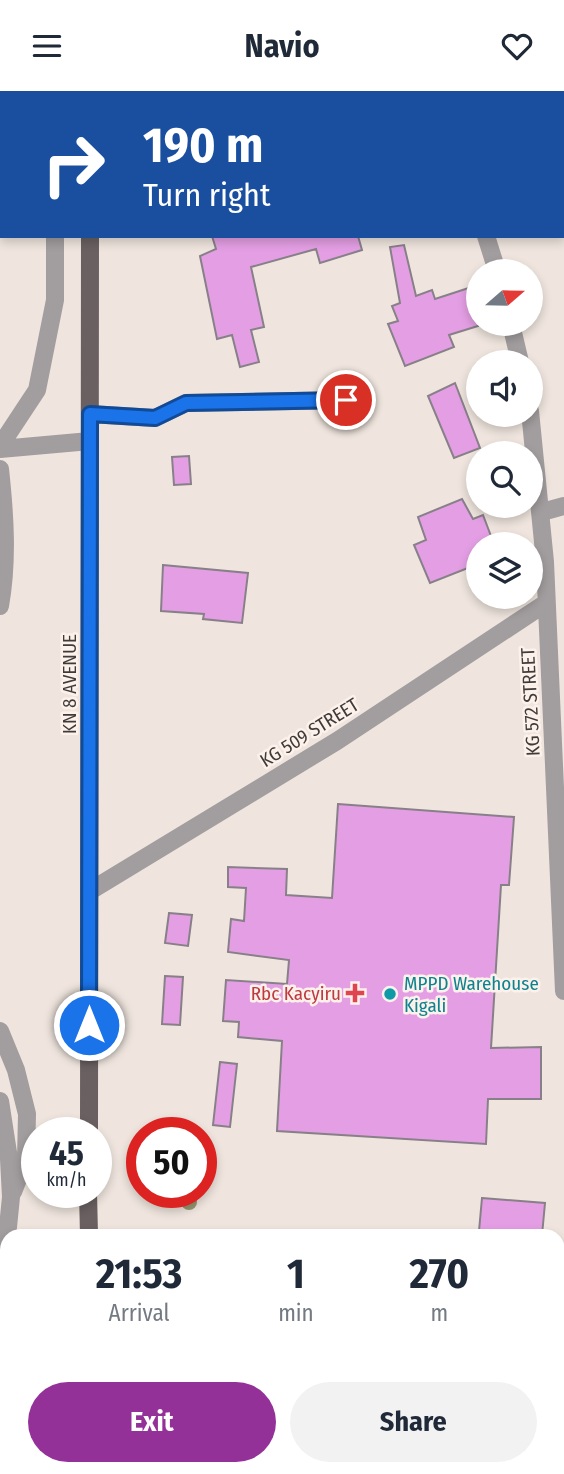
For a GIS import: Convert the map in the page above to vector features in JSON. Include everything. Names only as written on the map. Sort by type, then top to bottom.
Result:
[{"type":"main road","name":"KN 8 AVENUE","points":[[89,1117],[90,238]]},
{"type":"main road","points":[[88,1208],[89,1229]]},
{"type":"street","points":[[0,448],[37,390],[55,300],[55,238]]},
{"type":"street","points":[[487,238],[493,259]]},
{"type":"street","points":[[90,414],[155,418],[186,403],[346,400]]},
{"type":"street","points":[[0,448],[90,441]]},
{"type":"street","points":[[0,469],[4,507],[5,579],[0,606]]},
{"type":"street","points":[[543,512],[564,506]]},
{"type":"street","name":"KG 572 STREET","points":[[542,518],[564,991]]},
{"type":"street","name":"KG 509 STREET","points":[[90,891],[337,741],[546,603]]},
{"type":"street","points":[[0,1031],[16,1070],[27,1114],[26,1159],[10,1197]]},
{"type":"street","points":[[0,1101],[9,1159],[7,1229]]},
{"type":"building","points":[[213,238],[359,238],[362,250],[320,263],[316,249],[251,267],[264,327],[251,330],[259,362],[240,367],[232,335],[217,339],[200,256],[216,249]]},
{"type":"building","points":[[404,245],[416,296],[432,290],[435,299],[466,289],[466,330],[449,335],[454,347],[405,366],[388,324],[398,321],[392,306],[400,303],[390,247]]},
{"type":"building","points":[[455,383],[466,412],[466,427],[472,427],[477,441],[466,441],[466,453],[454,458],[428,396]]},
{"type":"building","points":[[189,456],[191,484],[174,485],[172,457]]},
{"type":"building","points":[[462,499],[466,506],[466,518],[484,518],[489,532],[466,532],[466,569],[430,583],[414,545],[426,540],[418,517]]},
{"type":"building","points":[[163,565],[248,573],[242,623],[203,619],[204,614],[161,611]]},
{"type":"building","name":"MPPD Warehouse Kigali","points":[[338,804],[514,817],[509,885],[501,885],[491,1048],[541,1047],[541,1099],[488,1099],[486,1144],[277,1131],[282,1041],[238,1037],[239,1022],[223,1021],[226,980],[287,984],[289,960],[228,952],[231,919],[244,921],[246,888],[228,887],[228,867],[287,869],[286,895],[332,898]]},
{"type":"building","points":[[169,913],[192,915],[188,946],[165,943]]},
{"type":"building","points":[[165,976],[183,977],[180,1025],[162,1024]]},
{"type":"building","points":[[220,1062],[237,1064],[230,1127],[217,1125],[217,1117],[214,1117]]},
{"type":"building","points":[[482,1198],[545,1203],[543,1229],[479,1229]]},
{"type":"place","name":"Rbc Kacyiru","points":[[355,993]]},
{"type":"place","name":"MPPD Warehouse Kigali","points":[[390,994]]},
{"type":"route","points":[[89,1025],[90,414],[155,418],[186,403],[346,400]]}]
